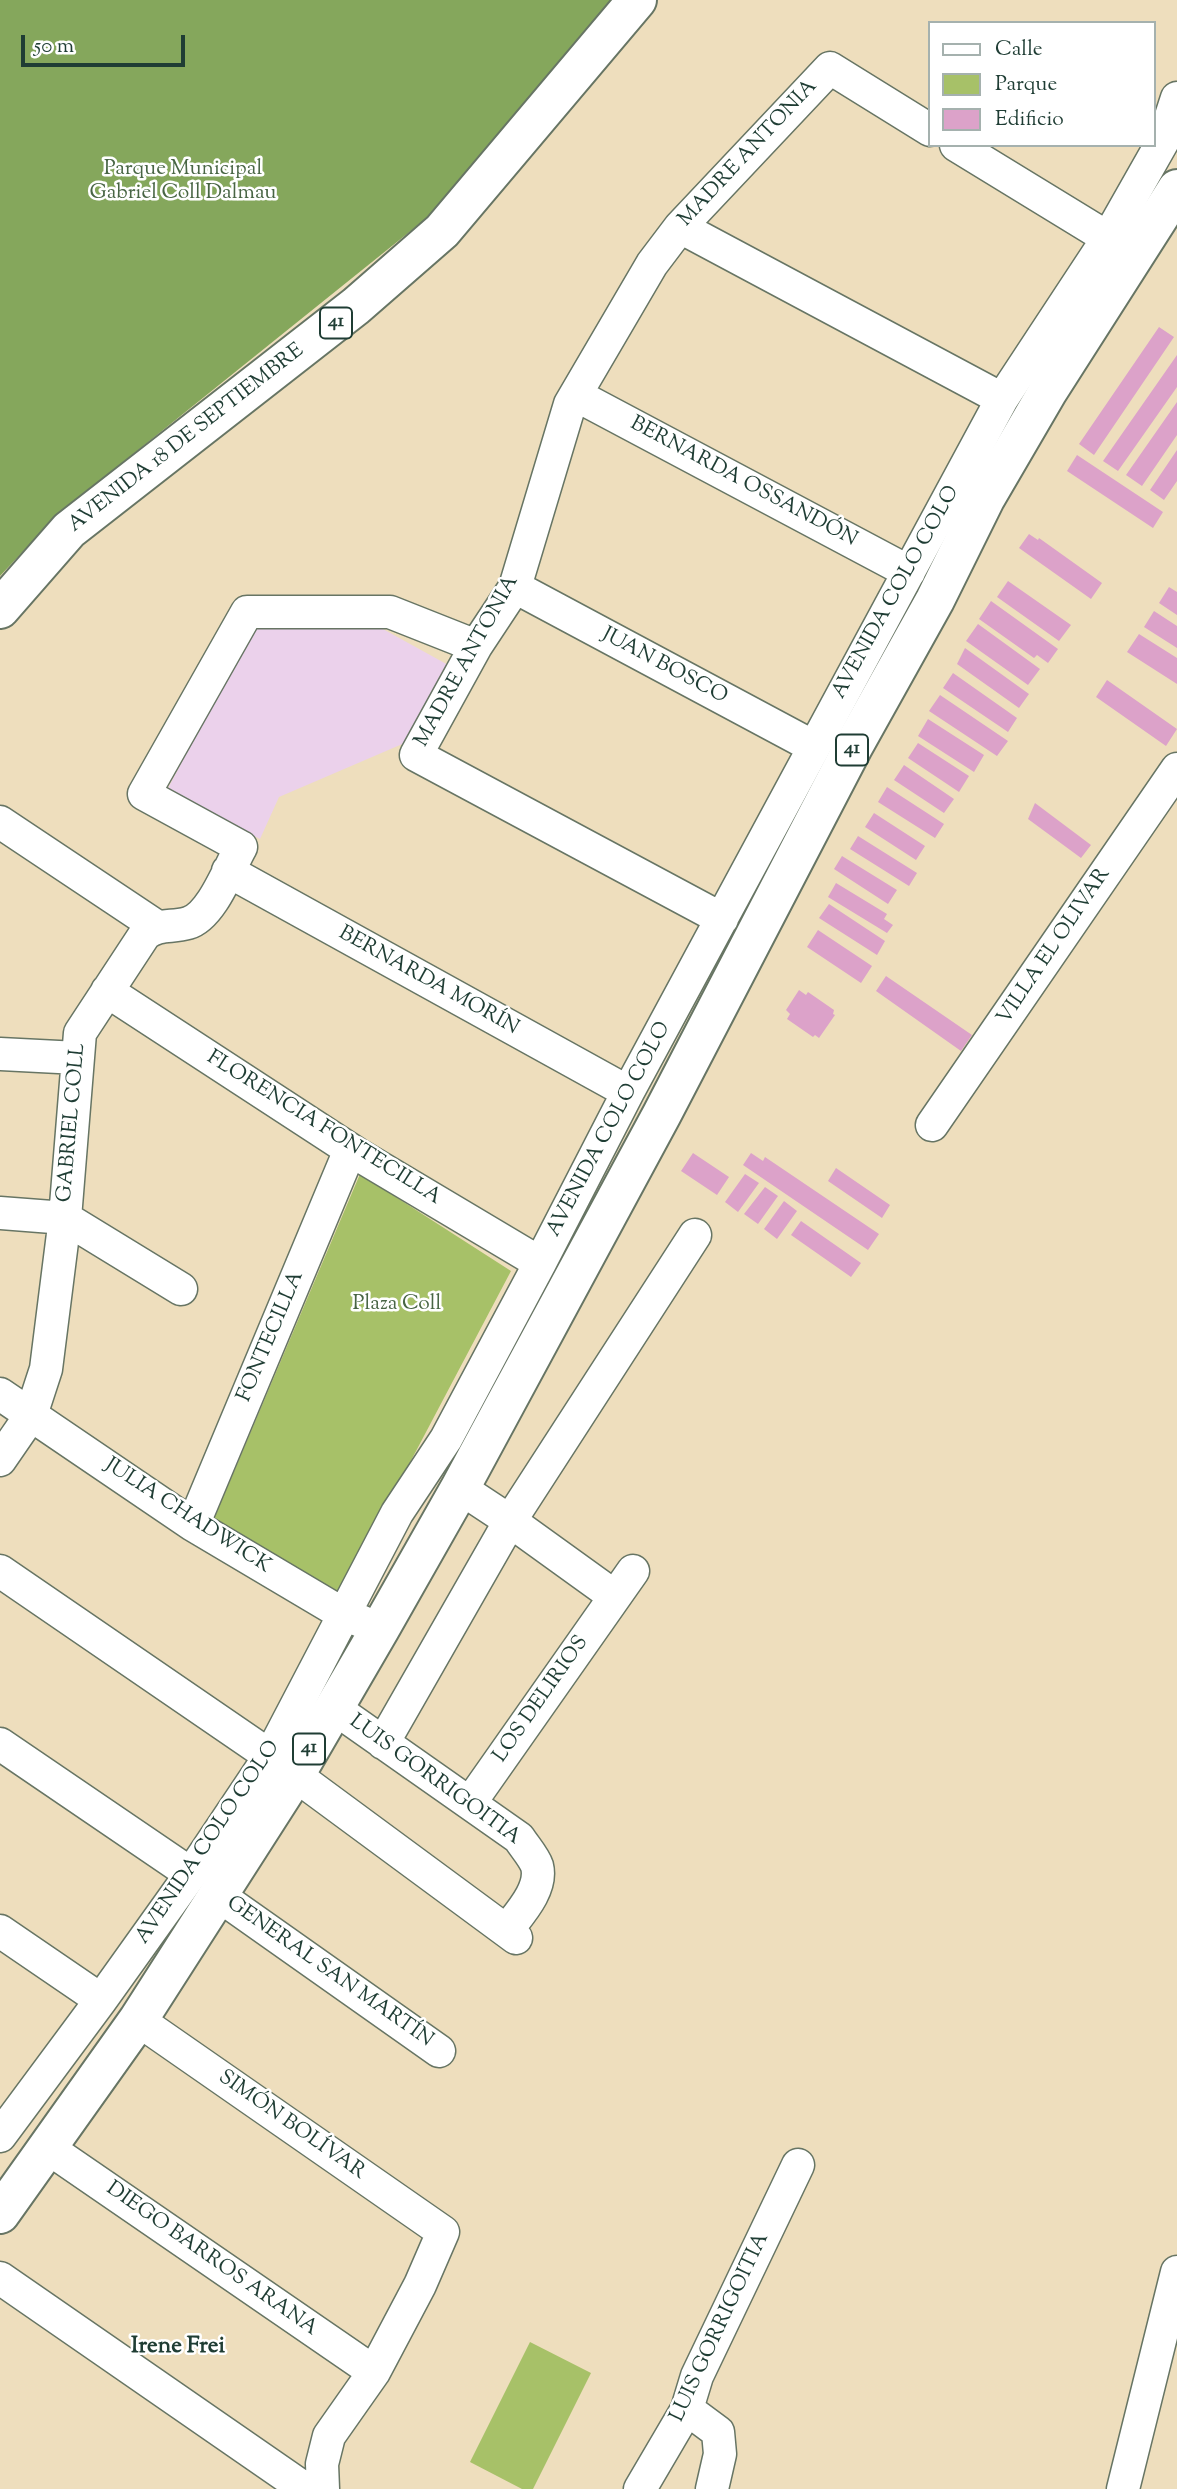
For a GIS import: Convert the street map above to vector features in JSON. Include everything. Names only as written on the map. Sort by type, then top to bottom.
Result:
[{"type":"main road","name":"AVENIDA 18 DE SEPTIEMBRE","points":[[0,609],[69,530],[356,306],[442,231],[638,0]]},
{"type":"main road","name":"41","points":[[1048,391],[1177,189]]},
{"type":"main road","points":[[1048,391],[1177,205]]},
{"type":"main road","name":"AVENIDA COLO COLO","points":[[0,2214],[138,2020],[205,1885],[283,1765],[334,1707],[380,1629],[460,1488],[662,1114],[843,767],[935,600],[985,499],[1048,391]]},
{"type":"street","name":"MADRE ANTONIA","points":[[722,919],[416,755],[476,646],[515,587],[563,422],[576,395],[652,264],[680,227],[830,68],[928,129]]},
{"type":"street","name":"AVENIDA COLO COLO","points":[[283,1765],[343,1614],[397,1513],[446,1439],[628,1092],[1002,399],[1108,238],[1163,141],[1177,98]]},
{"type":"street","points":[[959,147],[1108,238]]},
{"type":"street","points":[[680,227],[1002,399]]},
{"type":"street","name":"BERNARDA OSSANDÓN","points":[[576,395],[909,572]]},
{"type":"street","name":"JUAN BOSCO","points":[[515,587],[814,747]]},
{"type":"street","name":"BERNARDA MORÍN","points":[[476,646],[390,612],[247,612],[144,793],[234,859],[628,1092]]},
{"type":"street","name":"VILLA EL OLIVAR","points":[[932,1125],[1177,769]]},
{"type":"street","points":[[0,822],[156,926],[174,927],[196,920],[206,911],[234,859]]},
{"type":"street","name":"GABRIEL COLL","points":[[0,1460],[31,1415],[46,1369],[65,1218],[80,1033],[140,941],[156,926]]},
{"type":"street","name":"FLORENCIA FONTECILLA","points":[[107,992],[351,1150],[540,1263]]},
{"type":"street","points":[[0,1054],[78,1058]]},
{"type":"street","name":"FONTECILLA","points":[[193,1525],[351,1150]]},
{"type":"street","points":[[0,1213],[65,1218],[181,1289]]},
{"type":"street","points":[[383,1743],[510,1521],[695,1235]]},
{"type":"street","points":[[540,1263],[581,1261]]},
{"type":"street","name":"JULIA CHADWICK","points":[[0,1394],[193,1525],[343,1614],[380,1629]]},
{"type":"street","points":[[460,1488],[614,1596]]},
{"type":"street","points":[[0,1571],[283,1765]]},
{"type":"street","name":"LOS DELIRIOS","points":[[470,1803],[632,1571]]},
{"type":"street","name":"LUIS GORRIGOITIA","points":[[283,1765],[511,1934],[533,1894],[537,1881],[537,1866],[519,1838],[334,1707]]},
{"type":"street","name":"GENERAL SAN MARTÍN","points":[[0,1744],[439,2051]]},
{"type":"street","name":"AVENIDA COLO COLO","points":[[3,2126],[102,2000],[205,1885]]},
{"type":"street","points":[[0,1931],[102,2000]]},
{"type":"street","name":"SIMÓN BOLÍVAR","points":[[138,2020],[443,2232],[420,2285],[374,2372]]},
{"type":"street","name":"DIEGO BARROS ARANA","points":[[48,2148],[374,2372]]},
{"type":"street","name":"LUIS GORRIGOITIA","points":[[640,2489],[687,2409],[697,2376],[798,2165]]},
{"type":"street","points":[[1123,2489],[1177,2272]]},
{"type":"street","points":[[0,2278],[304,2489]]},
{"type":"street","points":[[323,2489],[322,2464],[329,2436],[374,2372]]},
{"type":"street","points":[[687,2409],[718,2432],[720,2454],[712,2489]]},
{"type":"shaded area","points":[[255,623],[372,623],[450,666],[414,739],[279,797],[260,839],[166,792]]},
{"type":"green space","name":"Parque Municipal Gabriel Coll Dalmau","points":[[0,0],[613,0],[428,217],[56,516],[0,576]]},
{"type":"green space","name":"Plaza Coll","points":[[360,1174],[511,1271],[339,1597],[213,1521]]},
{"type":"green space","points":[[530,2342],[591,2373],[533,2489],[522,2489],[470,2462]]},
{"type":"building","points":[[1159,327],[1174,337],[1094,455],[1079,444]]},
{"type":"building","points":[[1177,355],[1177,387],[1118,471],[1103,461]]},
{"type":"building","points":[[1177,402],[1177,435],[1142,486],[1126,475]]},
{"type":"building","points":[[1177,450],[1177,481],[1164,500],[1150,490]]},
{"type":"building","points":[[1077,455],[1163,512],[1153,528],[1067,471]]},
{"type":"building","points":[[1029,534],[1038,540],[1039,538],[1102,583],[1091,599],[1019,548]]},
{"type":"building","points":[[1008,581],[1071,625],[1059,641],[997,597]]},
{"type":"building","points":[[1169,587],[1177,592],[1177,615],[1159,603]]},
{"type":"building","points":[[991,601],[1058,649],[1048,663],[1037,655],[1034,658],[979,619]]},
{"type":"building","points":[[1154,611],[1177,626],[1177,648],[1144,627]]},
{"type":"building","points":[[978,624],[1040,669],[1028,685],[966,641]]},
{"type":"building","points":[[1139,634],[1177,658],[1177,684],[1127,652]]},
{"type":"building","points":[[965,648],[1029,694],[1019,708],[957,664]]},
{"type":"building","points":[[953,673],[1017,718],[1008,732],[943,688]]},
{"type":"building","points":[[1107,680],[1177,729],[1166,746],[1096,697]]},
{"type":"building","points":[[940,695],[1008,741],[997,756],[929,711]]},
{"type":"building","points":[[928,719],[984,755],[974,772],[918,736]]},
{"type":"building","points":[[918,743],[969,776],[959,792],[908,758]]},
{"type":"building","points":[[904,765],[954,799],[944,813],[894,780]]},
{"type":"building","points":[[887,787],[944,824],[935,838],[878,802]]},
{"type":"building","points":[[1035,803],[1091,845],[1081,858],[1028,819]]},
{"type":"building","points":[[874,813],[925,846],[916,860],[865,827]]},
{"type":"building","points":[[858,836],[917,873],[909,886],[850,849]]},
{"type":"building","points":[[842,856],[897,890],[888,904],[834,869]]},
{"type":"building","points":[[836,883],[887,914],[884,919],[893,925],[887,933],[828,897]]},
{"type":"building","points":[[829,904],[885,941],[877,955],[819,918]]},
{"type":"building","points":[[818,930],[872,966],[861,983],[807,947]]},
{"type":"building","points":[[886,976],[972,1035],[961,1051],[876,991]]},
{"type":"building","points":[[799,990],[806,995],[808,992],[834,1010],[835,1015],[819,1038],[815,1035],[813,1037],[787,1019],[790,1014],[786,1010]]},
{"type":"building","points":[[693,1153],[729,1177],[717,1195],[681,1171]]},
{"type":"building","points":[[751,1153],[763,1161],[765,1157],[879,1234],[868,1250],[743,1165]]},
{"type":"building","points":[[836,1168],[890,1205],[882,1218],[828,1181]]},
{"type":"building","points":[[745,1174],[759,1183],[738,1212],[725,1202]]},
{"type":"building","points":[[765,1187],[778,1196],[758,1224],[744,1214]]},
{"type":"building","points":[[784,1201],[797,1211],[777,1239],[764,1229]]},
{"type":"building","points":[[801,1221],[861,1263],[851,1277],[791,1235]]},
{"type":"district","name":"Irene Frei","points":[[178,2348]]}]
